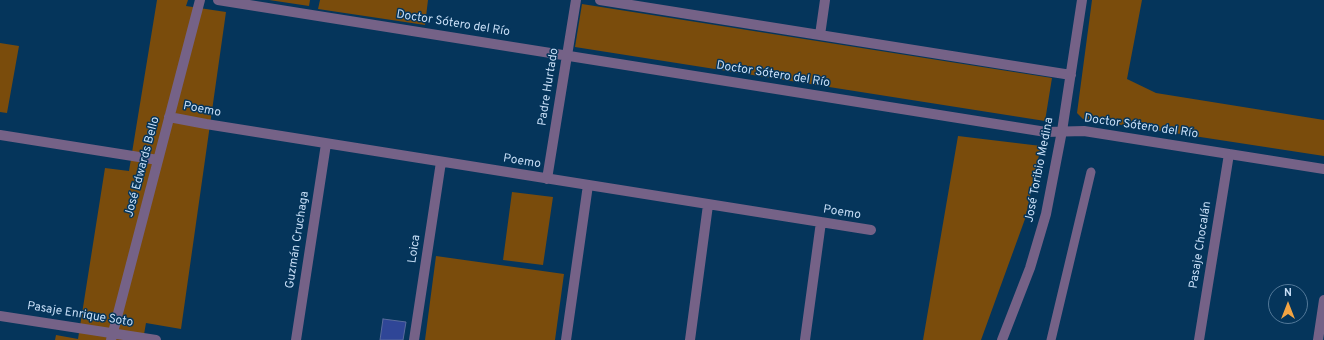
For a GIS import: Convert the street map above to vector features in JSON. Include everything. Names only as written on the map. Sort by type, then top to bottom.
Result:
[{"type":"street","name":"José Edwards Bello","points":[[112,337],[200,0]]},
{"type":"street","name":"Doctor Sótero del Río","points":[[218,0],[1046,132],[1084,131],[1324,169]]},
{"type":"street","name":"Padre Hurtado","points":[[547,179],[576,0]]},
{"type":"street","points":[[600,0],[1071,74]]},
{"type":"street","points":[[820,35],[826,0]]},
{"type":"street","name":"José Toribio Medina","points":[[1002,340],[1030,268],[1052,186],[1082,0]]},
{"type":"street","name":"Poemo","points":[[169,117],[326,144],[871,230]]},
{"type":"street","points":[[0,135],[158,160]]},
{"type":"street","name":"Guzmán Cruchaga","points":[[296,340],[326,144]]},
{"type":"street","name":"Pasaje Chocalán","points":[[1199,340],[1229,154]]},
{"type":"street","name":"Loica","points":[[414,340],[441,162]]},
{"type":"street","points":[[566,340],[588,185]]},
{"type":"street","points":[[690,340],[708,204]]},
{"type":"street","points":[[805,340],[821,222]]},
{"type":"street","points":[[1318,340],[1324,300]]},
{"type":"street","name":"Pasaje Enrique Soto","points":[[0,316],[112,337],[156,340]]},
{"type":"lane","points":[[1051,340],[1091,172]]},
{"type":"shaded area","points":[[157,0],[188,0],[186,6],[226,12],[181,329],[146,323],[143,340],[55,340],[56,335],[78,339],[105,168],[129,171]]},
{"type":"shaded area","points":[[269,0],[310,0],[309,6]]},
{"type":"shaded area","points":[[320,0],[428,0],[425,25],[318,9]]},
{"type":"shaded area","points":[[1092,0],[1142,0],[1127,79],[1156,93],[1324,120],[1324,156],[1083,119],[1077,113]]},
{"type":"shaded area","points":[[582,4],[1052,78],[1045,121],[575,47]]},
{"type":"shaded area","points":[[0,43],[19,46],[7,113],[0,112]]},
{"type":"shaded area","points":[[958,136],[1041,146],[1025,219],[981,340],[923,340]]},
{"type":"shaded area","points":[[512,192],[553,197],[543,265],[503,260]]},
{"type":"shaded area","points":[[436,256],[564,274],[555,340],[425,340]]},
{"type":"building","points":[[383,319],[406,322],[403,340],[380,340]]}]
